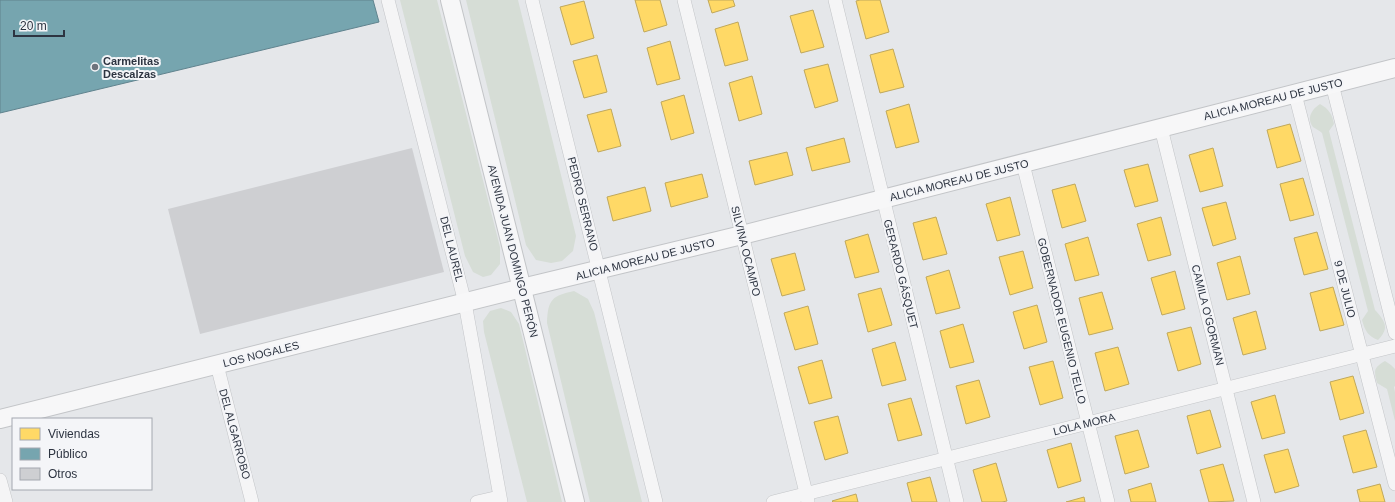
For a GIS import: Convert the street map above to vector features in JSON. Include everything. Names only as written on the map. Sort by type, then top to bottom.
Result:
[{"type":"street","name":"DEL LAUREL","points":[[388,0],[465,303],[500,499]]},
{"type":"street","name":"AVENIDA JUAN DOMINGO PERÓN","points":[[450,0],[575,502]]},
{"type":"street","name":"PEDRO SERRANO","points":[[532,0],[656,502]]},
{"type":"street","name":"SILVINA OCAMPO","points":[[684,0],[807,498]]},
{"type":"street","name":"GERARDO GÁSQUET","points":[[835,0],[957,502]]},
{"type":"street","name":"ALICIA MOREAU DE JUSTO","points":[[522,288],[742,235],[1395,68]]},
{"type":"street","points":[[1332,84],[1395,333]]},
{"type":"street","name":"9 DE JULIO","points":[[1295,94],[1395,484]]},
{"type":"street","name":"CAMILA O'GORMAN","points":[[1161,128],[1254,502]]},
{"type":"street","name":"GOBERNADOR EUGENIO TELLO","points":[[1022,164],[1108,502]]},
{"type":"street","name":"LOS NOGALES","points":[[0,419],[522,288]]},
{"type":"street","name":"LOLA MORA","points":[[773,502],[807,498],[946,458],[1395,346]]},
{"type":"street","name":"DEL ALGARROBO","points":[[217,365],[252,502]]},
{"type":"street","points":[[0,480],[6,502]]},
{"type":"street","points":[[477,502],[500,499]]},
{"type":"shaded area","points":[[400,0],[437,0],[500,247],[500,264],[491,275],[483,277],[473,272],[465,256]]},
{"type":"shaded area","points":[[466,0],[518,0],[576,236],[573,251],[562,261],[551,263],[536,260],[526,245]]},
{"type":"shaded area","points":[[1320,104],[1328,110],[1333,120],[1334,124],[1329,131],[1375,310],[1384,321],[1385,325],[1384,332],[1378,340],[1369,335],[1363,324],[1362,320],[1368,311],[1322,133],[1313,127],[1310,120],[1312,111]]},
{"type":"shaded area","points":[[574,291],[588,299],[594,312],[642,502],[590,502],[547,323],[550,304],[553,300],[556,297]]},
{"type":"shaded area","points":[[501,308],[511,312],[519,324],[562,502],[527,502],[484,332],[483,321],[490,311]]},
{"type":"shaded area","points":[[1385,361],[1395,369],[1395,421],[1387,389],[1377,383],[1375,375],[1376,368]]},
{"type":"building: Viviendas","points":[[635,0],[660,0],[667,25],[644,32]]},
{"type":"building: Viviendas","points":[[708,0],[733,0],[735,6],[712,13]]},
{"type":"building: Viviendas","points":[[880,0],[889,32],[866,39],[856,1]]},
{"type":"building: Viviendas","points":[[584,1],[594,38],[571,45],[560,7]]},
{"type":"building: Viviendas","points":[[813,10],[824,47],[801,53],[790,16]]},
{"type":"building: Viviendas","points":[[738,22],[748,60],[725,66],[715,29]]},
{"type":"building: Viviendas","points":[[670,41],[680,79],[657,85],[647,48]]},
{"type":"building: Viviendas","points":[[893,49],[904,87],[880,93],[870,55]]},
{"type":"building: Viviendas","points":[[597,55],[607,92],[584,98],[573,61]]},
{"type":"building: Viviendas","points":[[828,64],[838,101],[815,108],[804,70]]},
{"type":"building: Viviendas","points":[[752,76],[762,114],[739,121],[729,83]]},
{"type":"building: Viviendas","points":[[684,95],[694,133],[671,140],[661,102]]},
{"type":"building: Viviendas","points":[[909,104],[919,142],[896,148],[886,111]]},
{"type":"building: Viviendas","points":[[611,109],[621,146],[598,152],[587,115]]},
{"type":"building: Viviendas","points":[[1290,124],[1301,161],[1277,168],[1267,130]]},
{"type":"building: Viviendas","points":[[844,138],[850,162],[812,171],[806,148]]},
{"type":"building: Viviendas","points":[[1213,148],[1223,186],[1200,192],[1189,155]]},
{"type":"building: Viviendas","points":[[787,152],[793,175],[755,185],[749,161]]},
{"type":"building: Viviendas","points":[[1148,164],[1158,201],[1135,207],[1124,170]]},
{"type":"building: Viviendas","points":[[702,174],[708,197],[671,207],[665,183]]},
{"type":"building: Viviendas","points":[[1303,178],[1314,215],[1290,221],[1280,184]]},
{"type":"building: Viviendas","points":[[1075,184],[1086,221],[1062,228],[1052,190]]},
{"type":"building: Viviendas","points":[[645,187],[651,211],[613,221],[607,197]]},
{"type":"building: Viviendas","points":[[1010,197],[1020,235],[997,241],[986,204]]},
{"type":"building: Viviendas","points":[[1226,202],[1236,239],[1213,246],[1202,208]]},
{"type":"building: Viviendas","points":[[936,217],[947,254],[923,260],[913,223]]},
{"type":"building: Viviendas","points":[[1161,217],[1171,255],[1148,261],[1137,224]]},
{"type":"building: Viviendas","points":[[1317,232],[1328,269],[1304,275],[1294,238]]},
{"type":"building: Viviendas","points":[[868,234],[879,272],[855,278],[845,241]]},
{"type":"building: Viviendas","points":[[1088,237],[1099,275],[1075,281],[1065,244]]},
{"type":"building: Viviendas","points":[[1023,251],[1033,288],[1010,295],[999,257]]},
{"type":"building: Viviendas","points":[[795,253],[805,290],[782,296],[771,259]]},
{"type":"building: Viviendas","points":[[1240,256],[1250,294],[1227,300],[1217,263]]},
{"type":"building: Viviendas","points":[[949,270],[960,308],[936,314],[926,277]]},
{"type":"building: Viviendas","points":[[1175,271],[1185,309],[1162,315],[1151,278]]},
{"type":"building: Viviendas","points":[[1333,287],[1344,325],[1320,331],[1310,293]]},
{"type":"building: Viviendas","points":[[881,288],[892,325],[868,332],[858,294]]},
{"type":"building: Viviendas","points":[[1102,292],[1113,329],[1089,335],[1079,298]]},
{"type":"building: Viviendas","points":[[1037,305],[1047,342],[1024,349],[1013,312]]},
{"type":"building: Viviendas","points":[[808,306],[818,344],[795,350],[784,313]]},
{"type":"building: Viviendas","points":[[1256,311],[1266,349],[1243,355],[1233,318]]},
{"type":"building: Viviendas","points":[[963,324],[974,362],[950,368],[940,331]]},
{"type":"building: Viviendas","points":[[1191,327],[1201,364],[1178,371],[1167,333]]},
{"type":"building: Viviendas","points":[[895,342],[906,380],[882,386],[872,349]]},
{"type":"building: Viviendas","points":[[1118,347],[1129,384],[1105,391],[1095,353]]},
{"type":"building: Viviendas","points":[[822,360],[832,398],[809,404],[798,367]]},
{"type":"building: Viviendas","points":[[1053,361],[1063,398],[1040,405],[1029,367]]},
{"type":"building: Viviendas","points":[[1353,376],[1364,413],[1340,420],[1330,382]]},
{"type":"building: Viviendas","points":[[979,380],[990,417],[966,424],[956,386]]},
{"type":"building: Viviendas","points":[[1275,395],[1285,433],[1262,439],[1251,402]]},
{"type":"building: Viviendas","points":[[911,398],[922,435],[898,441],[888,404]]},
{"type":"building: Viviendas","points":[[1210,410],[1221,447],[1197,454],[1187,416]]},
{"type":"building: Viviendas","points":[[838,416],[848,453],[825,460],[814,422]]},
{"type":"building: Viviendas","points":[[1138,430],[1149,467],[1125,474],[1115,436]]},
{"type":"building: Viviendas","points":[[1366,430],[1377,467],[1353,473],[1343,436]]},
{"type":"building: Viviendas","points":[[1071,443],[1081,481],[1058,488],[1047,450]]},
{"type":"building: Viviendas","points":[[1288,449],[1299,486],[1275,493],[1264,455]]},
{"type":"building: Viviendas","points":[[996,463],[1007,501],[982,502],[973,470]]},
{"type":"building: Viviendas","points":[[1223,464],[1234,501],[1209,502],[1200,470]]},
{"type":"building: Viviendas","points":[[930,477],[937,502],[912,502],[907,483]]},
{"type":"building: Viviendas","points":[[1151,483],[1156,502],[1131,502],[1128,490]]},
{"type":"building: Viviendas","points":[[1380,484],[1385,502],[1360,502],[1357,490]]},
{"type":"building: Viviendas","points":[[856,494],[858,502],[832,501]]},
{"type":"building: Viviendas","points":[[1084,497],[1085,502],[1066,502]]},
{"type":"building: Público","name":"Carmelitas Descalzas","points":[[0,0],[373,0],[379,22],[0,113]]},
{"type":"building: Otros","points":[[412,148],[444,272],[200,334],[168,209]]},
{"type":"place","name":"Carmelitas Descalzas","points":[[95,67]]}]
